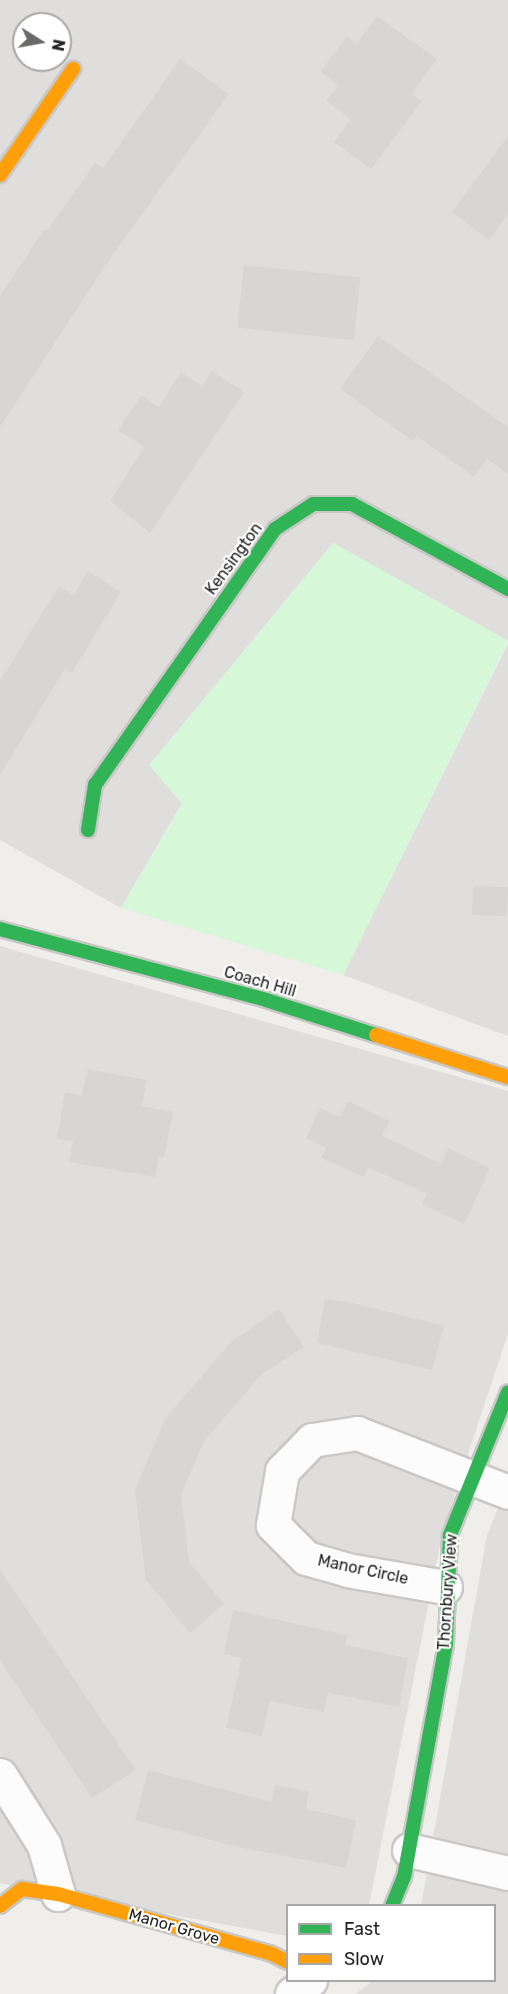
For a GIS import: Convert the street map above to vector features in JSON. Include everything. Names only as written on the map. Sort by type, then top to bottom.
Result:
[{"type":"street","points":[[0,175],[70,72]]},
{"type":"street","name":"Kensington","points":[[88,830],[95,785],[275,529],[313,504],[352,504],[508,589]]},
{"type":"street","name":"Coach Hill","points":[[0,928],[266,1000],[508,1077]]},
{"type":"street","name":"Thornbury View","points":[[392,1904],[409,1850],[446,1644],[445,1587],[450,1535],[508,1392]]},
{"type":"street","name":"Manor Circle","points":[[445,1587],[348,1570],[306,1558],[273,1525],[282,1471],[312,1440],[357,1433],[471,1481]]},
{"type":"street","points":[[471,1481],[508,1492]]},
{"type":"street","points":[[0,1775],[44,1845],[58,1894]]},
{"type":"street","points":[[409,1850],[508,1873]]},
{"type":"street","name":"Manor Grove","points":[[0,1906],[22,1889],[58,1894],[270,1953],[286,1961]]},
{"type":"street","points":[[292,1994],[307,1982]]},
{"type":"shaded area","points":[[0,0],[508,0],[508,641],[333,543],[121,908],[0,840]]},
{"type":"shaded area","points":[[508,644],[508,1036],[343,975]]},
{"type":"shaded area","points":[[0,946],[508,1091],[508,1334],[443,1530],[369,1904],[286,1904],[286,1936],[0,1883]]},
{"type":"shaded area","points":[[508,1485],[508,1994],[356,1994],[371,1982],[496,1982],[496,1904],[421,1904],[487,1535]]},
{"type":"green space","points":[[333,543],[508,641],[343,975],[121,908],[182,804],[149,765]]},
{"type":"building","points":[[377,16],[437,59],[412,94],[422,101],[371,169],[334,142],[351,119],[326,101],[338,85],[320,72],[347,36],[357,44]]},
{"type":"building","points":[[180,59],[229,94],[111,257],[0,427],[0,296],[44,229],[47,231],[95,163],[103,168]]},
{"type":"building","points":[[508,136],[508,214],[489,240],[452,212]]},
{"type":"building","points":[[244,265],[360,277],[354,340],[237,328]]},
{"type":"building","points":[[378,336],[508,427],[508,474],[487,459],[474,477],[417,436],[413,441],[340,389]]},
{"type":"building","points":[[212,371],[244,392],[150,533],[110,501],[144,447],[118,430],[141,395],[159,407],[181,372],[202,386]]},
{"type":"building","points":[[88,571],[121,592],[72,673],[65,669],[0,775],[0,681],[59,586],[74,595]]},
{"type":"building","points":[[473,886],[508,887],[507,916],[472,915]]},
{"type":"building","points":[[87,1069],[147,1080],[142,1106],[173,1112],[164,1158],[159,1157],[155,1177],[69,1162],[73,1141],[57,1139],[65,1092],[82,1096]]},
{"type":"building","points":[[348,1101],[389,1121],[382,1136],[441,1164],[448,1148],[490,1168],[464,1224],[422,1204],[427,1194],[368,1167],[364,1177],[321,1158],[326,1148],[306,1138],[320,1108],[340,1117]]},
{"type":"building","points":[[325,1299],[354,1303],[444,1326],[432,1370],[317,1343]]},
{"type":"building","points":[[279,1309],[304,1347],[262,1374],[204,1441],[181,1495],[189,1562],[224,1604],[190,1633],[146,1580],[135,1490],[165,1419],[232,1341]]},
{"type":"building","points":[[0,1570],[136,1770],[92,1798],[0,1661]]},
{"type":"building","points":[[233,1610],[347,1635],[345,1645],[408,1658],[399,1707],[328,1693],[324,1712],[270,1701],[262,1736],[226,1728],[242,1658],[224,1654]]},
{"type":"building","points":[[148,1770],[272,1802],[275,1785],[309,1792],[306,1809],[356,1820],[346,1868],[238,1847],[135,1820]]},
{"type":"traffic: fast","points":[[88,830],[95,785],[275,529],[313,504],[352,504],[508,589]]},
{"type":"traffic: fast","points":[[0,929],[266,1000],[376,1035]]},
{"type":"traffic: fast","points":[[393,1904],[404,1877],[446,1644],[450,1535],[508,1392]]},
{"type":"traffic: slow","points":[[0,175],[73,69]]},
{"type":"traffic: slow","points":[[376,1035],[508,1077]]},
{"type":"traffic: slow","points":[[0,1906],[22,1889],[58,1894],[270,1953],[286,1961]]}]
